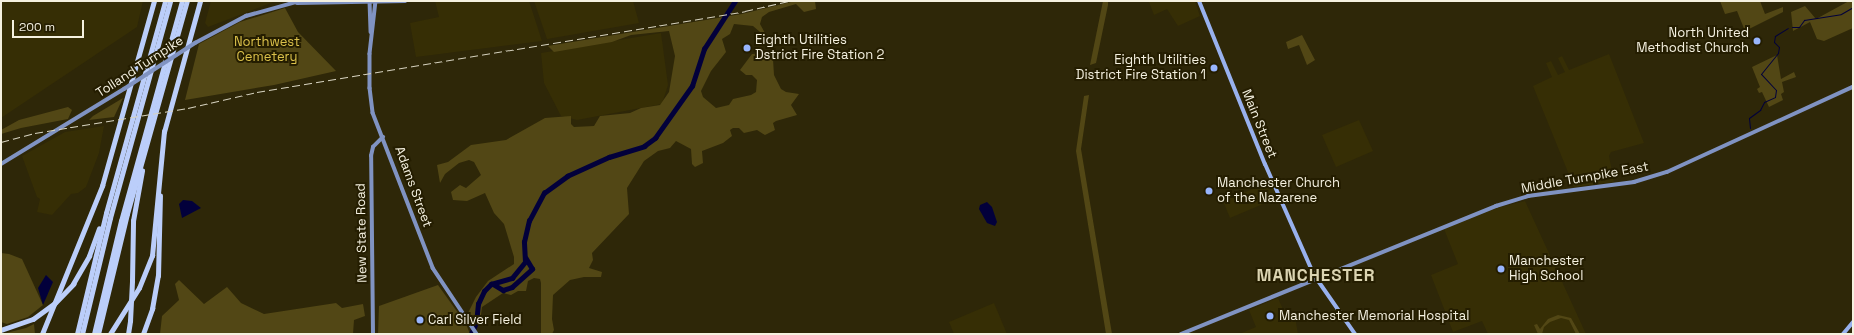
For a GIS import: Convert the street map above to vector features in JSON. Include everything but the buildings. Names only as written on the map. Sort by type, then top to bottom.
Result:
[{"type":"highway","points":[[40,334],[100,191],[154,1]]},
{"type":"highway","points":[[77,334],[106,213],[165,1]]},
{"type":"highway","points":[[82,334],[110,218],[170,1]]},
{"type":"highway","points":[[94,334],[120,221],[182,1]]},
{"type":"highway","points":[[98,334],[144,153],[187,1]]},
{"type":"highway","points":[[110,334],[139,288],[149,265],[154,243],[160,160],[166,123],[200,1]]},
{"type":"highway","points":[[128,334],[130,321],[134,215],[144,153]]},
{"type":"highway","points":[[143,334],[153,304],[159,272],[160,160]]},
{"type":"highway","points":[[1,330],[33,319],[58,301],[73,284],[89,256],[106,213]]},
{"type":"main road","name":"Tolland Turnpike","points":[[1,164],[58,132],[194,44],[240,18],[298,2],[405,1]]},
{"type":"main road","name":"Main Street","points":[[1199,1],[1262,158],[1315,278],[1355,334]]},
{"type":"main road","name":"Adams Street","points":[[370,2],[370,99],[433,268],[476,333]]},
{"type":"main road","name":"Adams Street","points":[[371,33],[376,2]]},
{"type":"main road","name":"Middle Turnpike East","points":[[1181,334],[1414,237],[1528,196],[1614,185],[1667,172],[1853,87]]},
{"type":"main road","name":"New State Road","points":[[373,334],[371,156],[373,147],[383,137]]},
{"type":"main road","points":[[1844,334],[1853,322]]},
{"type":"shaded area","points":[[1,1],[143,1],[137,27],[1,118]]},
{"type":"shaded area","points":[[211,1],[276,1],[208,27],[205,23]]},
{"type":"shaded area","points":[[435,1],[529,1],[542,41],[416,57],[410,23],[439,17]]},
{"type":"shaded area","points":[[534,1],[633,1],[639,23],[547,39]]},
{"type":"shaded area","points":[[1195,1],[1200,16],[1178,26],[1167,9],[1154,15],[1149,2]]},
{"type":"shaded area","points":[[661,33],[668,85],[662,104],[577,120],[561,116],[544,83],[541,53]]},
{"type":"shaded area","points":[[1609,54],[1644,143],[1611,152],[1609,156],[1614,182],[1574,187],[1533,86],[1552,77],[1546,63],[1551,61],[1558,75],[1565,72],[1558,58],[1562,56],[1569,70]]},
{"type":"shaded area","points":[[1359,120],[1373,151],[1336,167],[1322,135]]},
{"type":"shaded area","points":[[104,126],[99,153],[86,187],[78,193],[71,194],[52,215],[37,212],[40,199],[37,197],[22,156],[65,132]]},
{"type":"shaded area","points":[[1270,182],[1277,198],[1230,218],[1223,201]]},
{"type":"shaded area","points":[[183,200],[192,201],[201,208],[182,218],[179,204]]},
{"type":"shaded area","name":"Manchester High School","points":[[1525,201],[1586,334],[1488,334],[1482,321],[1453,332],[1431,275],[1458,264],[1444,229],[1497,208]]},
{"type":"shaded area","points":[[987,202],[992,207],[997,222],[995,226],[987,223],[979,209],[980,205]]},
{"type":"shaded area","points":[[46,275],[53,282],[43,305],[38,288]]},
{"type":"shaded area","name":"Manchester Memorial Hospital","points":[[1278,298],[1285,314],[1295,317],[1298,334],[1239,334],[1256,327],[1249,310]]},
{"type":"shaded area","points":[[994,303],[1007,334],[954,334],[949,322]]},
{"type":"green space","points":[[795,1],[815,1],[816,9],[804,12],[796,4],[769,12],[762,17],[760,24],[766,35],[763,39],[760,32],[753,26],[734,24],[730,34],[722,39],[726,52],[711,71],[701,91],[703,97],[716,108],[729,105],[733,99],[751,95],[756,92],[757,80],[752,75],[746,75],[740,70],[752,54],[768,53],[773,59],[774,75],[781,89],[786,92],[799,94],[791,105],[797,115],[776,121],[773,123],[775,130],[765,135],[757,130],[744,133],[739,128],[733,128],[730,130],[732,136],[723,143],[702,151],[703,163],[695,167],[692,164],[691,149],[676,141],[670,148],[658,151],[644,161],[627,188],[629,214],[592,253],[593,260],[589,268],[602,272],[601,277],[584,277],[570,280],[553,295],[552,319],[554,330],[552,334],[541,334],[541,283],[540,279],[534,278],[528,281],[526,291],[518,291],[511,295],[503,293],[482,307],[481,315],[476,315],[475,326],[467,315],[476,297],[488,281],[514,264],[514,257],[504,224],[494,213],[485,193],[467,201],[453,200],[451,192],[460,185],[466,188],[481,175],[474,162],[469,160],[459,163],[445,174],[440,183],[437,165],[448,162],[471,145],[506,140],[545,118],[571,116],[571,124],[574,127],[594,126],[600,116],[630,113],[641,108],[660,105],[669,92],[675,56],[669,31],[631,35],[612,42],[554,52],[548,46],[742,14]]},
{"type":"green space","points":[[1103,1],[1108,1],[1108,5],[1096,63],[1090,65]]},
{"type":"green space","points":[[1720,1],[1760,1],[1765,14],[1783,7],[1783,12],[1745,31],[1737,11],[1725,14]]},
{"type":"green space","points":[[1849,1],[1853,1],[1853,28],[1824,41],[1817,39],[1810,22],[1793,31],[1791,12],[1805,6],[1816,19]]},
{"type":"green space","name":"Northwest Cemetery","points":[[285,8],[298,32],[336,71],[274,85],[185,100],[199,44],[240,22]]},
{"type":"green space","points":[[1302,35],[1315,60],[1307,65],[1299,45],[1288,49],[1286,42]]},
{"type":"green space","points":[[1777,55],[1781,79],[1794,72],[1796,77],[1782,82],[1784,92],[1781,94],[1783,100],[1769,107],[1762,92],[1759,93],[1757,89],[1760,87],[1752,67]]},
{"type":"green space","points":[[1089,95],[1081,149],[1112,334],[1106,334],[1076,151],[1084,96]]},
{"type":"green space","points":[[123,98],[114,117],[89,120],[93,116]]},
{"type":"green space","points":[[68,107],[72,110],[68,119],[21,128],[1,134],[1,130],[19,120]]},
{"type":"green space","points":[[1,253],[9,254],[22,259],[43,305],[28,317],[7,324],[1,322]]},
{"type":"green space","points":[[179,280],[204,304],[227,287],[241,303],[264,314],[336,303],[342,308],[363,304],[365,316],[354,320],[353,334],[160,334],[162,316],[179,300],[175,284]]},
{"type":"green space","points":[[438,285],[466,324],[470,334],[378,334],[379,306]]},
{"type":"green space","points":[[1558,315],[1571,318],[1580,334],[1576,334],[1569,320],[1561,318],[1550,322],[1544,327],[1542,334],[1538,334],[1534,325],[1537,324],[1540,329],[1548,319]]},
{"type":"green space","points":[[34,324],[35,334],[2,334],[26,328]]},
{"type":"waterway","points":[[471,334],[476,323],[478,304],[484,291],[491,284],[512,278],[525,262],[524,242],[529,221],[544,193],[567,176],[609,157],[644,146],[655,138],[692,86],[704,49],[735,1]]},
{"type":"waterway","points":[[1792,27],[1799,27],[1804,20],[1841,14],[1853,7]]},
{"type":"waterway","points":[[1750,128],[1749,118],[1760,110],[1764,102],[1775,97],[1776,90],[1761,74],[1778,53],[1779,47],[1774,42],[1775,36],[1788,28]]},
{"type":"waterway","points":[[493,284],[503,290],[512,287],[532,269],[526,259]]},
{"type":"railway","points":[[1,142],[35,133],[188,108],[257,92],[745,11],[789,1]]},
{"type":"place","name":"North United Methodist Church","points":[[1757,41]]},
{"type":"place","name":"Eighth Utilities Dstrict Fire Station 2","points":[[747,48]]},
{"type":"place","name":"Eighth Utilities District Fire Station 1","points":[[1214,68]]},
{"type":"place","name":"Manchester Church of the Nazarene","points":[[1209,191]]},
{"type":"place","name":"Manchester High School","points":[[1501,269]]},
{"type":"place","name":"Manchester Memorial Hospital","points":[[1270,316]]},
{"type":"place","name":"Carl Silver Field","points":[[420,320]]},
{"type":"district","name":"MANCHESTER","points":[[1316,276]]}]
